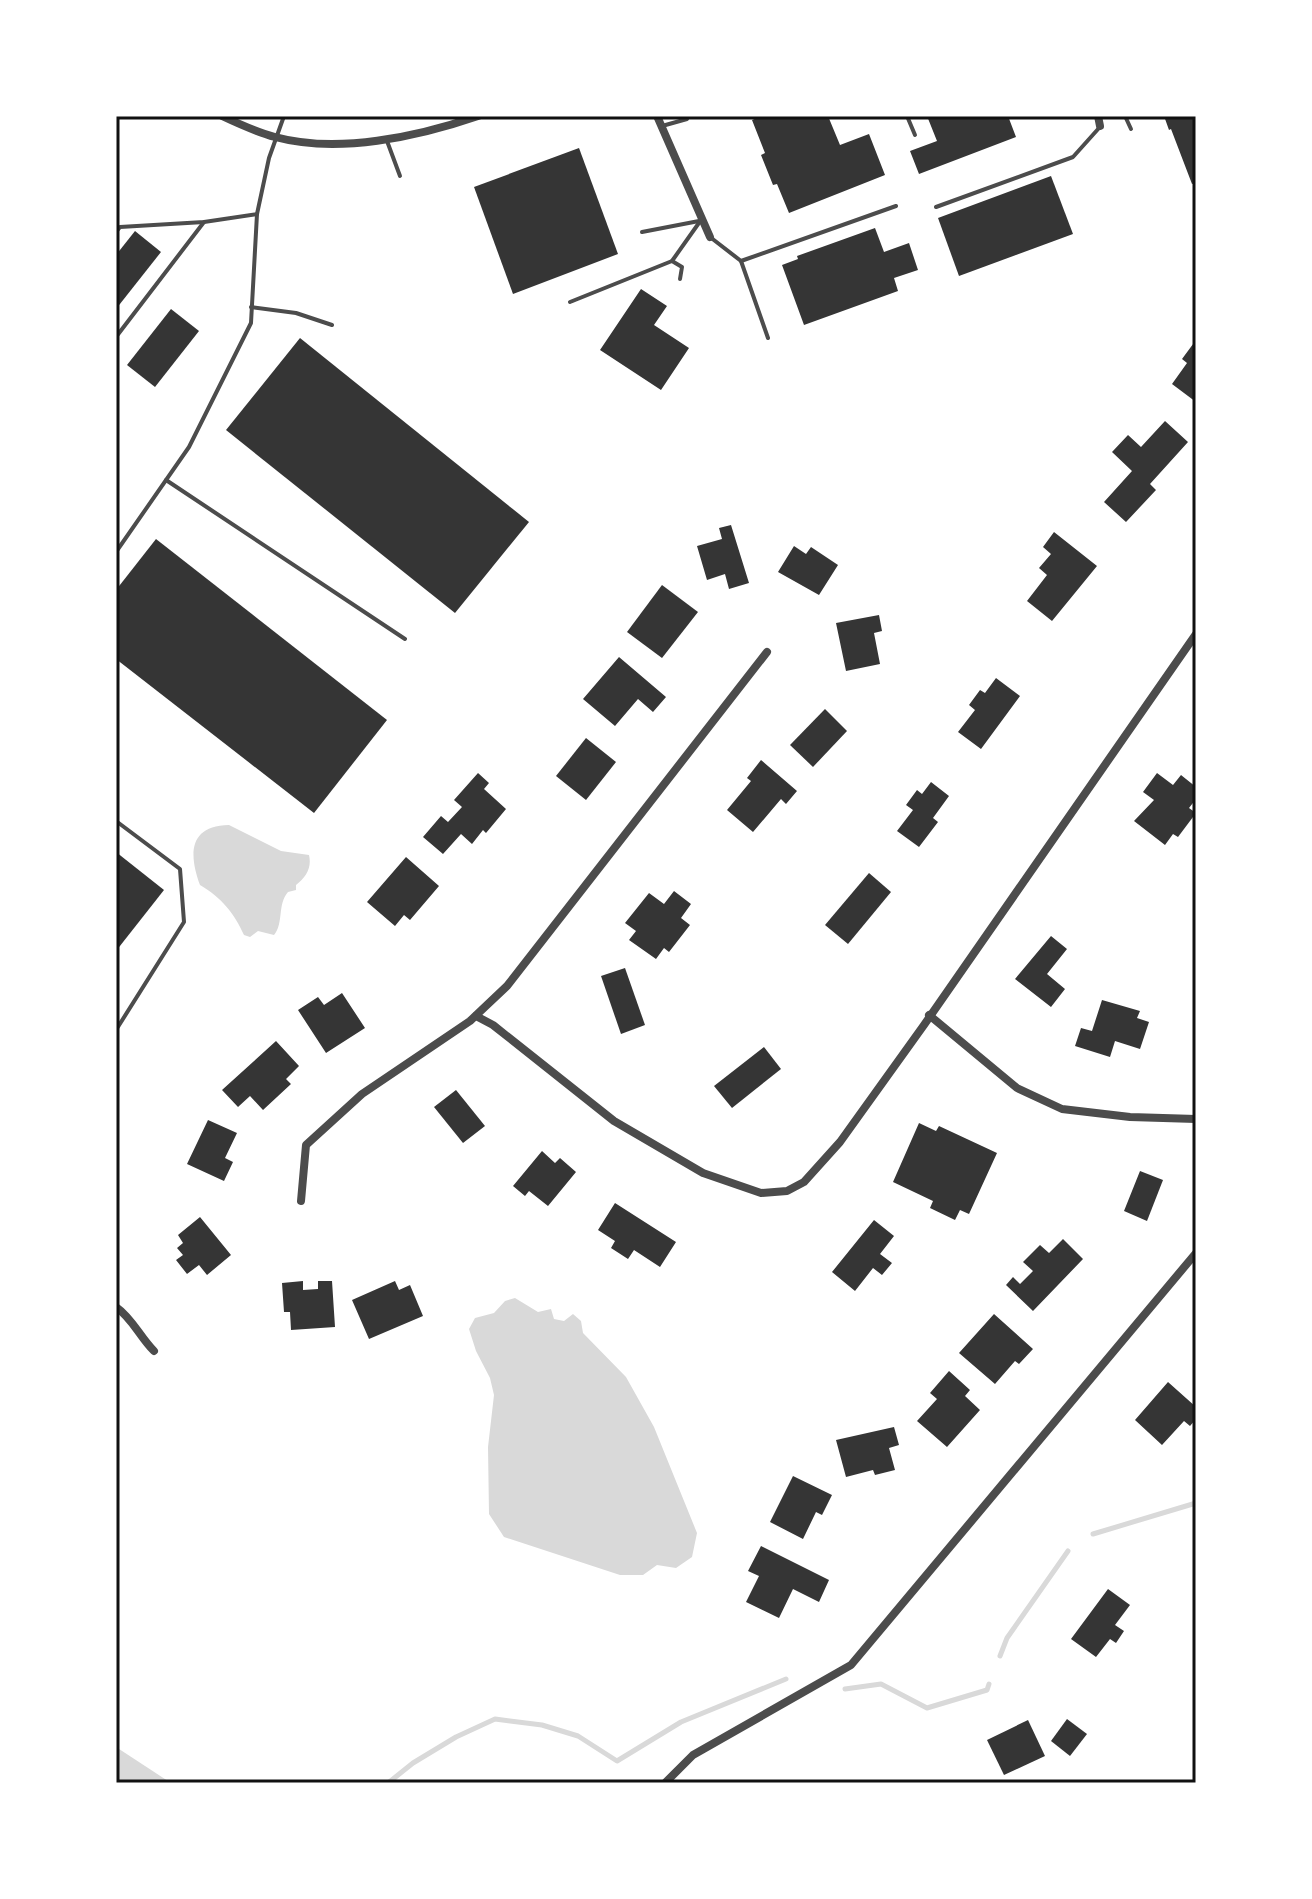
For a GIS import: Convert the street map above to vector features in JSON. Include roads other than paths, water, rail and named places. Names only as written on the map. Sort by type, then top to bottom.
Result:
[{"type":"street","points":[[222,116],[276,138],[317,142],[387,141],[478,116]]},
{"type":"street","points":[[657,116],[710,237]]},
{"type":"street","points":[[476,1016],[493,1025],[614,1121],[703,1173],[761,1193],[787,1191],[804,1182],[840,1142],[1196,634]]},
{"type":"street","points":[[301,1201],[306,1145],[362,1094],[476,1016],[507,986],[767,652]]},
{"type":"street","points":[[929,1015],[1017,1088],[1062,1109],[1130,1117],[1196,1119]]},
{"type":"street","points":[[665,1783],[693,1755],[851,1665],[1196,1253]]},
{"type":"street","points":[[116,1307],[126,1314],[154,1351]]},
{"type":"lane","points":[[116,552],[189,447],[251,323],[257,214],[284,116]]},
{"type":"lane","points":[[907,116],[915,135]]},
{"type":"lane","points":[[1125,116],[1131,129]]},
{"type":"lane","points":[[662,126],[687,119]]},
{"type":"lane","points":[[936,207],[1073,157],[1099,121]]},
{"type":"lane","points":[[387,141],[400,176]]},
{"type":"lane","points":[[741,261],[896,206]]},
{"type":"lane","points":[[116,232],[120,227],[204,222],[257,214]]},
{"type":"lane","points":[[642,232],[701,220]]},
{"type":"lane","points":[[570,302],[672,261],[701,220]]},
{"type":"lane","points":[[116,337],[204,222]]},
{"type":"lane","points":[[710,237],[741,261],[768,338]]},
{"type":"lane","points":[[672,261],[682,267],[680,279]]},
{"type":"lane","points":[[251,307],[296,313],[332,325]]},
{"type":"lane","points":[[166,480],[405,639]]},
{"type":"lane","points":[[116,821],[180,869],[184,922],[116,1030]]},
{"type":"waterway","points":[[1093,1534],[1196,1503]]},
{"type":"waterway","points":[[1000,1656],[1007,1638],[1068,1551]]},
{"type":"waterway","points":[[388,1783],[413,1763],[456,1737],[495,1719],[542,1725],[578,1736],[617,1761],[681,1722],[786,1679]]},
{"type":"waterway","points":[[845,1689],[881,1684],[927,1708],[987,1690],[989,1684]]}]
